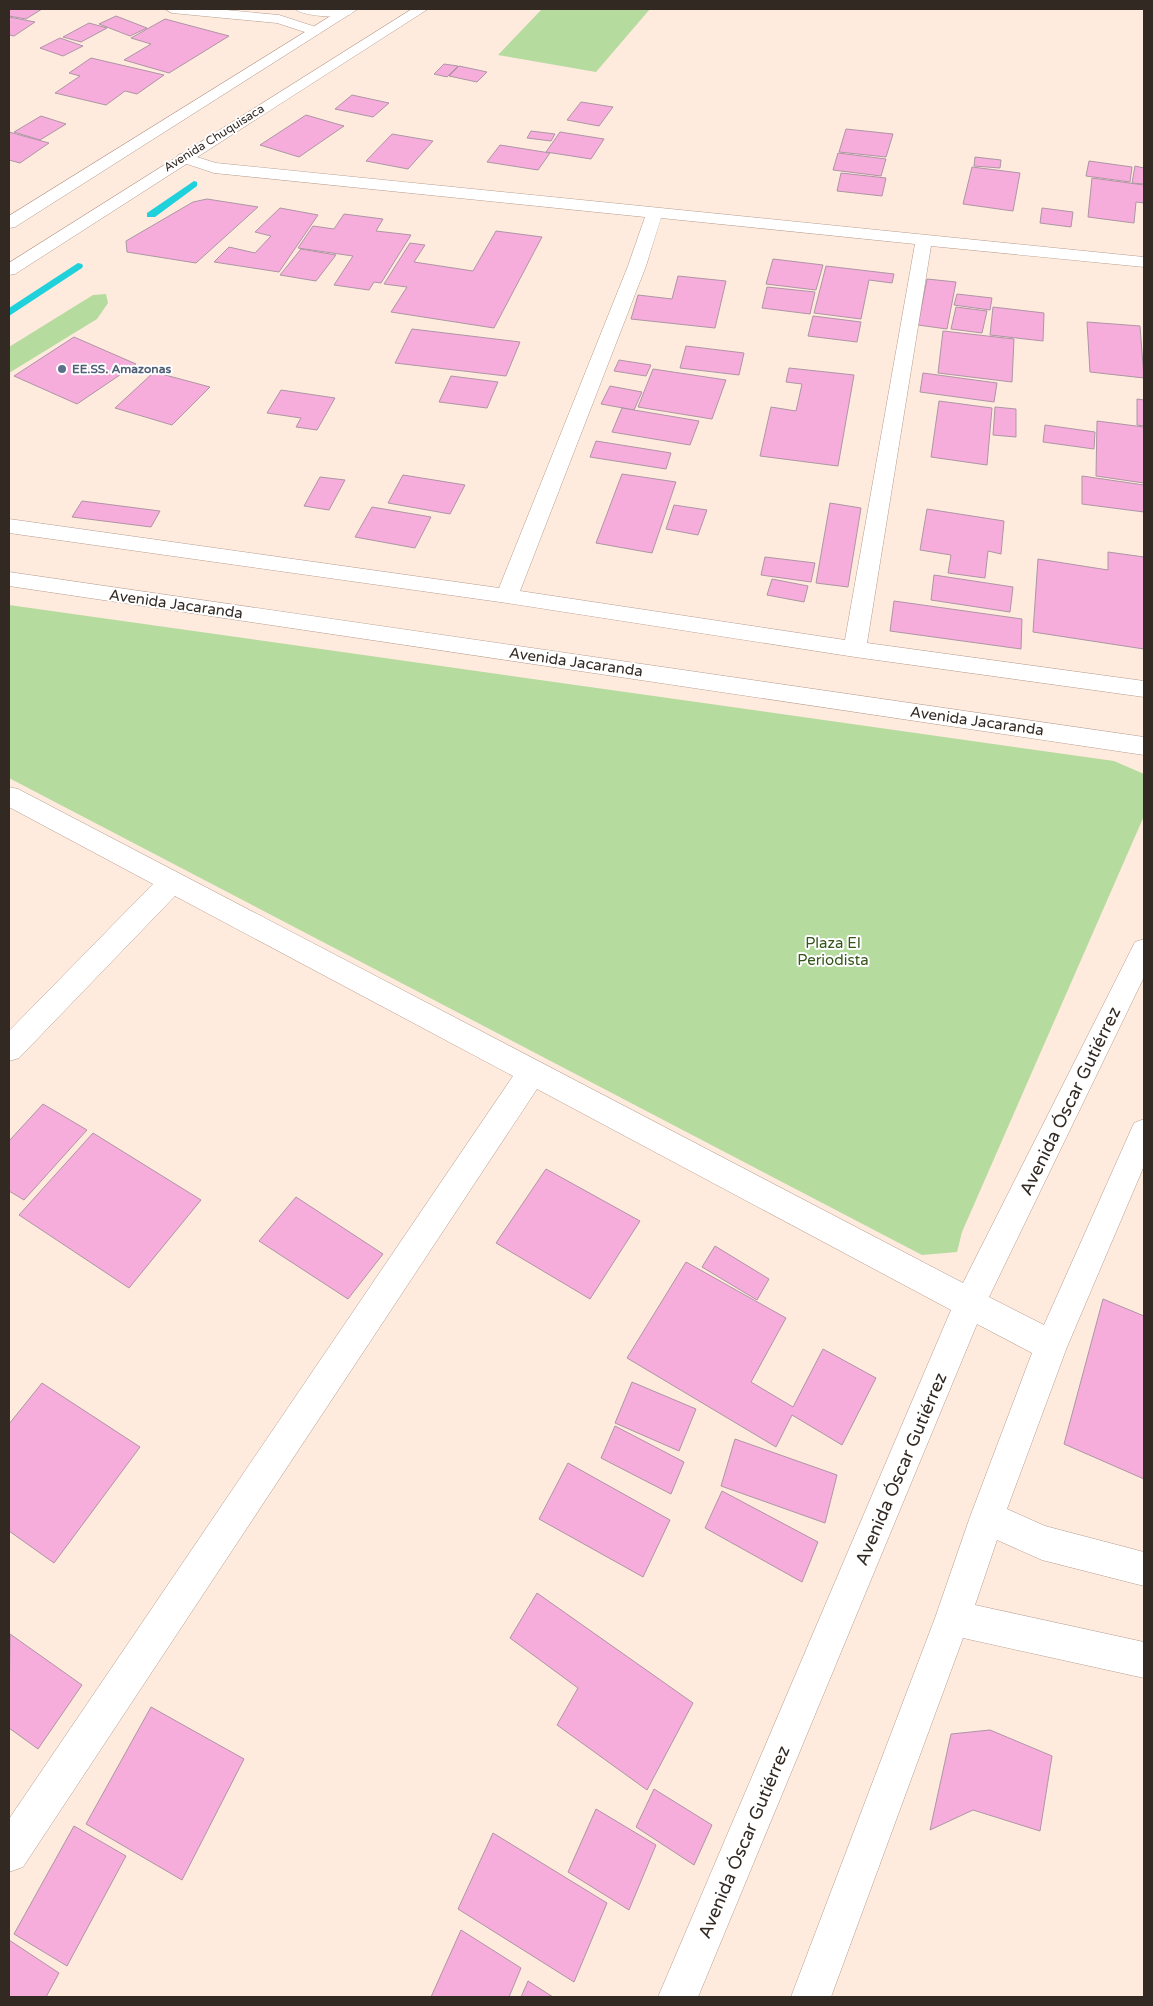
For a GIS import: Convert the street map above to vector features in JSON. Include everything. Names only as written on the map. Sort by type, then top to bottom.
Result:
[{"type":"street","points":[[172,9],[278,19],[314,31]]},
{"type":"street","points":[[302,9],[348,11]]},
{"type":"street","name":"Avenida Chuquisaca","points":[[9,270],[421,9]]},
{"type":"street","points":[[9,223],[348,11]]},
{"type":"street","points":[[184,158],[214,168],[1144,262]]},
{"type":"street","points":[[507,596],[637,266],[655,212]]},
{"type":"street","points":[[855,649],[924,239]]},
{"type":"street","points":[[9,526],[507,596],[855,649],[1144,689]]},
{"type":"street","name":"Avenida Jacaranda","points":[[9,579],[1144,746]]},
{"type":"street","points":[[9,796],[1050,1346]]},
{"type":"street","points":[[9,1049],[172,882]]},
{"type":"street","name":"Avenida Óscar Gutiérrez","points":[[678,1997],[970,1303],[1144,950]]},
{"type":"street","points":[[9,1853],[532,1072]]},
{"type":"street","points":[[811,1997],[953,1618],[987,1517],[1050,1346],[1144,1132]]},
{"type":"street","points":[[987,1517],[1042,1543],[1144,1569]]},
{"type":"street","points":[[953,1618],[1144,1660]]},
{"type":"green space","points":[[542,9],[650,9],[596,72],[498,55]]},
{"type":"green space","points":[[106,294],[108,303],[97,319],[9,373],[9,347],[93,295]]},
{"type":"green space","name":"Plaza El Periodista","points":[[9,605],[1114,761],[1144,774],[1144,816],[962,1232],[957,1252],[922,1255],[9,778]]},
{"type":"building","points":[[9,9],[42,9],[26,19],[9,16]]},
{"type":"building","points":[[116,16],[147,28],[130,36],[99,24]]},
{"type":"building","points":[[9,17],[35,22],[14,36],[9,35]]},
{"type":"building","points":[[165,19],[229,36],[169,73],[124,60],[151,44],[131,38]]},
{"type":"building","points":[[89,23],[107,28],[81,42],[63,37]]},
{"type":"building","points":[[60,38],[83,46],[63,56],[40,48]]},
{"type":"building","points":[[91,58],[164,75],[137,94],[125,91],[106,105],[55,93],[80,76],[69,73]]},
{"type":"building","points":[[444,64],[458,66],[447,77],[434,74]]},
{"type":"building","points":[[459,66],[487,72],[477,82],[449,76]]},
{"type":"building","points":[[352,95],[389,103],[373,117],[335,109]]},
{"type":"building","points":[[581,102],[613,107],[599,126],[567,120]]},
{"type":"building","points":[[306,115],[344,126],[299,157],[260,145]]},
{"type":"building","points":[[41,116],[66,124],[40,140],[14,132]]},
{"type":"building","points":[[846,129],[893,134],[886,157],[839,152]]},
{"type":"building","points":[[531,131],[555,134],[551,141],[527,138]]},
{"type":"building","points":[[9,132],[49,143],[20,163],[9,160]]},
{"type":"building","points":[[560,132],[604,139],[591,159],[546,152]]},
{"type":"building","points":[[392,134],[433,141],[408,169],[366,161]]},
{"type":"building","points":[[500,145],[550,153],[538,170],[487,162]]},
{"type":"building","points":[[838,153],[886,159],[881,176],[833,170]]},
{"type":"building","points":[[975,157],[1001,160],[1000,168],[974,166]]},
{"type":"building","points":[[1089,161],[1132,167],[1130,182],[1086,176]]},
{"type":"building","points":[[1135,166],[1144,168],[1144,184],[1132,183]]},
{"type":"building","points":[[972,167],[1020,173],[1013,211],[963,204]]},
{"type":"building","points":[[841,173],[886,178],[882,196],[837,191]]},
{"type":"building","points":[[1092,178],[1144,185],[1144,203],[1136,202],[1134,223],[1088,217]]},
{"type":"building","points":[[207,199],[258,207],[196,263],[127,252],[126,241],[193,202]]},
{"type":"building","points":[[280,208],[318,215],[279,272],[214,262],[229,247],[255,253],[271,236],[255,232]]},
{"type":"building","points":[[1042,208],[1073,212],[1071,227],[1040,223]]},
{"type":"building","points":[[344,214],[383,219],[376,231],[411,235],[381,283],[374,282],[369,290],[334,285],[353,256],[298,248],[313,226],[334,229]]},
{"type":"building","points":[[496,231],[542,237],[494,328],[391,312],[407,287],[384,284],[410,243],[425,245],[414,262],[473,271]]},
{"type":"building","points":[[301,249],[336,255],[316,281],[280,275]]},
{"type":"building","points":[[773,259],[823,265],[816,290],[766,284]]},
{"type":"building","points":[[826,266],[894,274],[892,283],[869,280],[861,319],[814,313]]},
{"type":"building","points":[[678,276],[726,281],[715,328],[631,319],[638,295],[672,299]]},
{"type":"building","points":[[927,279],[956,282],[947,329],[918,325]]},
{"type":"building","points":[[767,287],[815,292],[810,314],[762,308]]},
{"type":"building","points":[[957,294],[992,298],[990,310],[954,305]]},
{"type":"building","points":[[956,307],[987,311],[982,333],[951,329]]},
{"type":"building","points":[[993,307],[1044,313],[1043,341],[990,335]]},
{"type":"building","points":[[813,316],[861,322],[857,342],[808,336]]},
{"type":"building","points":[[1087,322],[1140,326],[1144,378],[1090,372]]},
{"type":"building","points":[[412,329],[520,342],[506,376],[395,363]]},
{"type":"building","points":[[943,331],[1014,339],[1012,382],[938,373]]},
{"type":"building","points":[[74,337],[136,364],[77,404],[14,376]]},
{"type":"building","points":[[686,346],[744,353],[739,375],[680,368]]},
{"type":"building","points":[[619,360],[651,365],[646,376],[614,371]]},
{"type":"building","points":[[789,368],[854,375],[838,466],[760,456],[771,407],[796,411],[802,384],[786,382]]},
{"type":"building","points":[[653,369],[726,380],[712,419],[638,407]]},
{"type":"building","points":[[154,372],[210,387],[172,425],[115,408]]},
{"type":"building","points":[[923,373],[997,383],[994,402],[920,392]]},
{"type":"building","points":[[451,376],[498,382],[487,408],[439,402]]},
{"type":"building","points":[[610,386],[642,392],[634,410],[601,404]]},
{"type":"building","points":[[281,390],[335,398],[317,430],[296,427],[301,418],[267,413]]},
{"type":"building","points":[[1137,399],[1144,400],[1144,426],[1137,425]]},
{"type":"building","points":[[939,401],[992,408],[987,465],[931,457]]},
{"type":"building","points":[[995,407],[1016,409],[1016,437],[993,435]]},
{"type":"building","points":[[622,408],[699,421],[690,445],[612,432]]},
{"type":"building","points":[[1097,421],[1144,427],[1144,483],[1096,476]]},
{"type":"building","points":[[1045,425],[1095,432],[1094,449],[1043,442]]},
{"type":"building","points":[[596,441],[671,453],[666,469],[590,457]]},
{"type":"building","points":[[622,474],[676,482],[652,553],[596,543]]},
{"type":"building","points":[[403,475],[465,485],[450,514],[388,503]]},
{"type":"building","points":[[1082,476],[1144,485],[1144,512],[1082,504]]},
{"type":"building","points":[[320,477],[345,480],[329,510],[304,506]]},
{"type":"building","points":[[82,501],[160,511],[151,527],[72,517]]},
{"type":"building","points":[[830,503],[861,508],[848,587],[816,583]]},
{"type":"building","points":[[674,505],[707,510],[698,535],[666,529]]},
{"type":"building","points":[[372,507],[431,517],[415,548],[355,537]]},
{"type":"building","points":[[927,509],[1004,521],[1001,554],[988,551],[985,578],[948,573],[951,555],[920,550]]},
{"type":"building","points":[[1108,552],[1144,557],[1144,649],[1033,632],[1038,559],[1108,570]]},
{"type":"building","points":[[765,557],[815,563],[811,582],[761,575]]},
{"type":"building","points":[[934,575],[1013,587],[1010,612],[931,600]]},
{"type":"building","points":[[772,579],[808,586],[804,602],[767,595]]},
{"type":"building","points":[[894,601],[1022,619],[1021,649],[890,631]]},
{"type":"building","points":[[43,1104],[87,1130],[24,1200],[9,1191],[9,1141]]},
{"type":"building","points":[[93,1133],[201,1200],[129,1288],[19,1215]]},
{"type":"building","points":[[546,1169],[640,1221],[590,1299],[496,1243]]},
{"type":"building","points":[[296,1197],[383,1254],[348,1299],[259,1241]]},
{"type":"building","points":[[715,1246],[769,1279],[757,1300],[702,1267]]},
{"type":"building","points":[[686,1262],[786,1318],[751,1382],[793,1407],[823,1349],[876,1378],[842,1445],[792,1415],[776,1447],[627,1358]]},
{"type":"building","points":[[1103,1299],[1144,1316],[1144,1479],[1064,1444]]},
{"type":"building","points":[[632,1382],[696,1409],[679,1451],[615,1423]]},
{"type":"building","points":[[42,1383],[140,1447],[54,1563],[9,1531],[9,1424]]},
{"type":"building","points":[[615,1426],[684,1462],[671,1494],[601,1458]]},
{"type":"building","points":[[735,1439],[837,1475],[825,1523],[721,1486]]},
{"type":"building","points":[[568,1463],[670,1520],[643,1577],[539,1519]]},
{"type":"building","points":[[722,1491],[818,1542],[802,1582],[705,1528]]},
{"type":"building","points":[[537,1593],[693,1703],[647,1790],[557,1725],[578,1688],[510,1638]]},
{"type":"building","points":[[10,1634],[82,1685],[38,1749],[9,1728]]},
{"type":"building","points":[[151,1707],[244,1759],[182,1880],[86,1824]]},
{"type":"building","points":[[990,1730],[1052,1756],[1040,1831],[973,1810],[930,1830],[951,1734]]},
{"type":"building","points":[[654,1789],[712,1825],[694,1865],[636,1827]]},
{"type":"building","points":[[596,1809],[656,1845],[629,1910],[568,1872]]},
{"type":"building","points":[[74,1826],[126,1856],[67,1966],[14,1934]]},
{"type":"building","points":[[493,1833],[607,1903],[574,1982],[458,1909]]},
{"type":"building","points":[[461,1930],[521,1968],[509,1997],[431,1997]]},
{"type":"building","points":[[9,1940],[59,1973],[46,1997],[9,1997]]},
{"type":"building","points":[[528,1981],[553,1997],[521,1997]]},
{"type":"waterway","points":[[151,215],[194,184]]},
{"type":"waterway","points":[[9,313],[78,266]]},
{"type":"place","name":"EE.SS. Amazonas","points":[[62,369]]}]
